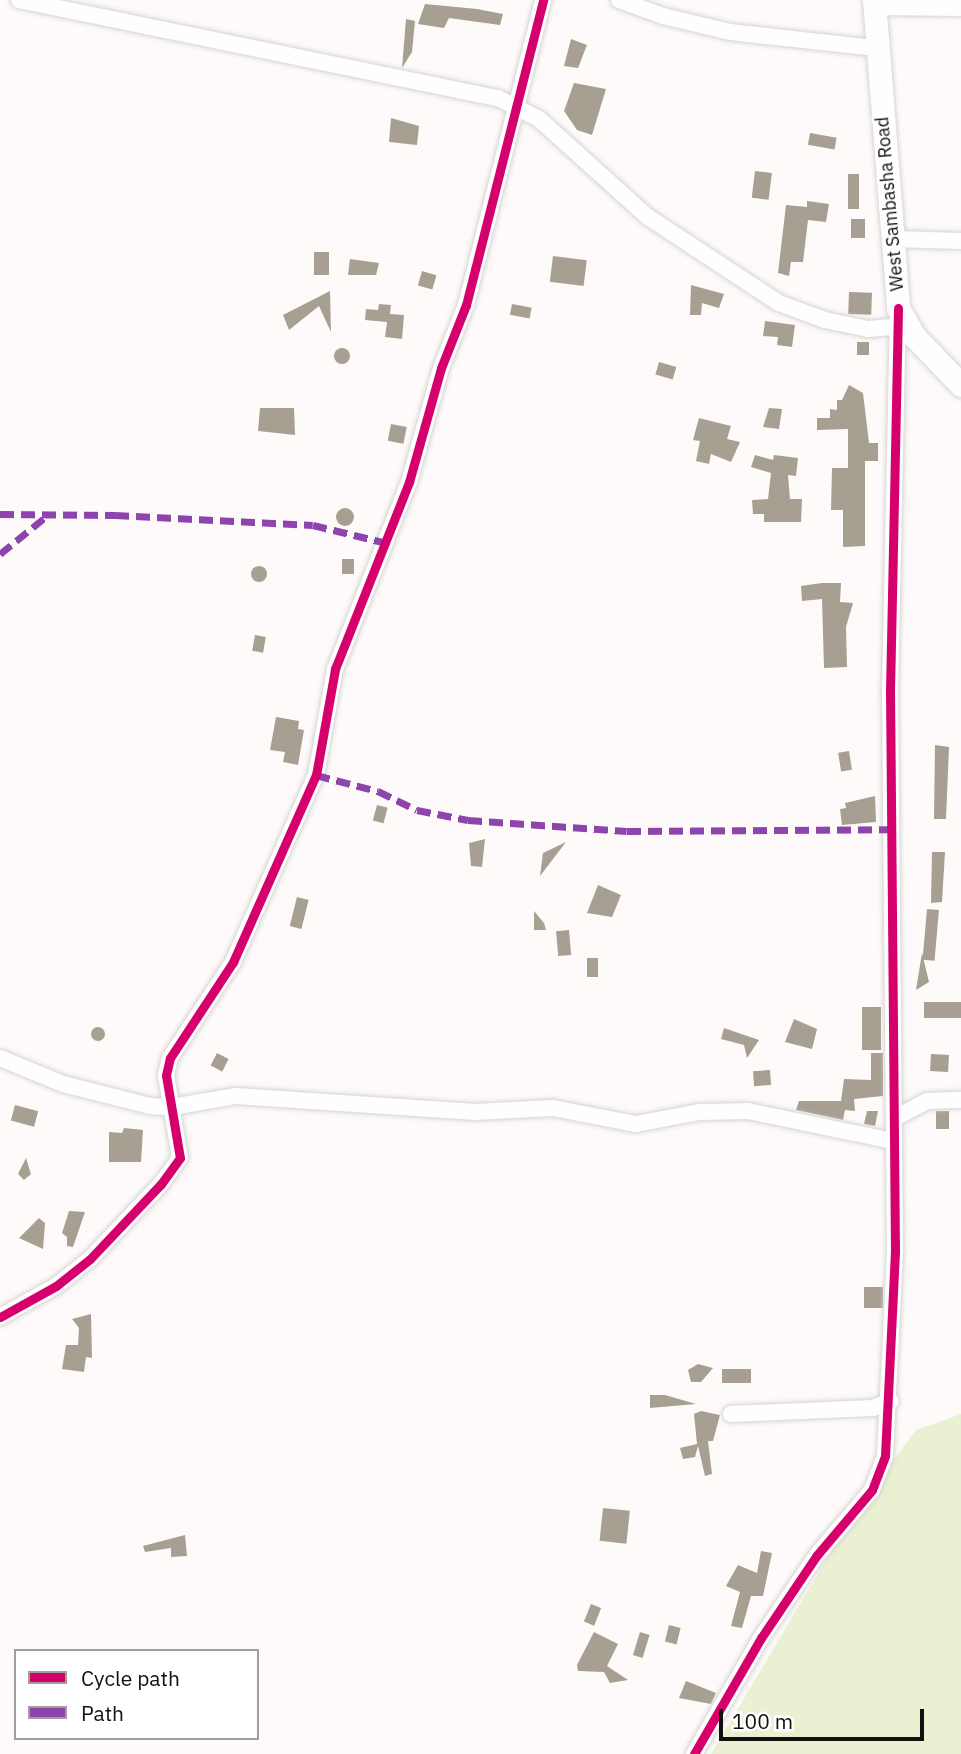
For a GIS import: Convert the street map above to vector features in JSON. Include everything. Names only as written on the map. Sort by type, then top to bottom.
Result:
[{"type":"street","points":[[19,0],[446,85],[514,104],[552,130],[648,217],[779,303],[825,320],[868,329],[893,318],[891,691],[895,1118],[892,1141],[891,1401],[885,1456],[872,1490],[817,1555],[761,1638],[694,1754]]},
{"type":"street","points":[[0,1317],[73,1273],[162,1184],[181,1150],[166,1075],[170,1058],[233,962],[316,775],[335,669],[409,482],[442,368],[466,305],[514,104],[543,0]]},
{"type":"street","points":[[619,0],[663,16],[730,32],[876,48]]},
{"type":"street","points":[[874,4],[961,8]]},
{"type":"street","name":"West Sambasha Road","points":[[874,4],[894,239],[893,318],[961,385]]},
{"type":"street","points":[[894,239],[961,241]]},
{"type":"street","points":[[0,1058],[63,1084],[117,1100],[172,1107],[236,1096],[475,1112],[552,1108],[636,1124],[699,1112],[748,1111],[892,1141]]},
{"type":"street","points":[[895,1118],[927,1101],[961,1100]]},
{"type":"street","points":[[731,1414],[873,1408],[891,1401]]},
{"type":"green space","points":[[961,1414],[961,1754],[711,1754],[857,1508],[916,1430]]},
{"type":"building","points":[[425,4],[503,14],[500,25],[449,18],[444,28],[418,24]]},
{"type":"building","points":[[406,19],[415,21],[412,52],[402,68]]},
{"type":"building","points":[[571,39],[587,45],[578,68],[564,66]]},
{"type":"building","points":[[574,83],[606,89],[592,135],[577,130],[564,111]]},
{"type":"building","points":[[391,118],[419,126],[417,145],[389,142]]},
{"type":"building","points":[[810,133],[837,138],[835,150],[808,145]]},
{"type":"building","points":[[755,171],[772,173],[769,200],[752,198]]},
{"type":"building","points":[[848,174],[859,174],[859,209],[848,209]]},
{"type":"building","points":[[807,201],[829,204],[826,222],[808,220],[803,262],[791,262],[789,276],[778,273],[786,205],[807,207]]},
{"type":"building","points":[[851,219],[865,219],[865,238],[851,238]]},
{"type":"building","points":[[314,252],[329,252],[329,275],[314,275]]},
{"type":"building","points":[[553,256],[587,260],[584,286],[550,282]]},
{"type":"building","points":[[350,259],[379,263],[376,275],[348,275]]},
{"type":"building","points":[[422,271],[436,275],[432,290],[418,285]]},
{"type":"building","points":[[691,285],[724,294],[719,308],[702,303],[701,315],[690,315]]},
{"type":"building","points":[[330,291],[331,332],[319,306],[289,330],[283,315]]},
{"type":"building","points":[[849,292],[872,293],[871,315],[848,314]]},
{"type":"building","points":[[379,304],[391,305],[390,314],[404,315],[402,339],[385,337],[387,322],[365,320],[366,309],[378,310]]},
{"type":"building","points":[[512,304],[532,308],[530,319],[510,315]]},
{"type":"building","points":[[765,321],[795,325],[792,347],[777,345],[778,337],[763,336]]},
{"type":"building","points":[[857,342],[869,342],[869,355],[857,355]]},
{"type":"building","points":[[339,348],[345,348],[350,356],[348,362],[339,364],[334,359],[334,353]]},
{"type":"building","points":[[659,362],[676,367],[673,379],[655,374]]},
{"type":"building","points":[[849,385],[863,393],[869,443],[878,443],[878,461],[865,461],[865,546],[843,547],[843,510],[831,510],[832,468],[848,468],[848,429],[817,430],[817,418],[830,418],[830,409],[837,410],[837,400],[842,400]]},
{"type":"building","points":[[260,408],[294,408],[295,435],[258,431]]},
{"type":"building","points":[[769,408],[782,409],[779,429],[763,427]]},
{"type":"building","points":[[699,418],[731,426],[727,439],[740,442],[731,462],[711,454],[709,464],[696,461],[700,441],[693,440]]},
{"type":"building","points":[[391,424],[407,427],[403,444],[388,441]]},
{"type":"building","points":[[755,455],[773,460],[774,455],[798,458],[796,476],[788,475],[790,499],[802,499],[801,522],[764,522],[764,514],[753,514],[752,500],[768,499],[771,473],[751,467]]},
{"type":"building","points":[[345,508],[351,511],[354,517],[351,523],[345,526],[339,523],[336,517],[339,511]]},
{"type":"building","points":[[342,559],[354,559],[354,574],[342,574]]},
{"type":"building","points":[[259,566],[265,568],[265,580],[259,582],[253,580],[251,574],[253,568]]},
{"type":"building","points":[[841,583],[840,602],[853,603],[846,627],[847,667],[824,668],[822,599],[802,601],[801,586]]},
{"type":"building","points":[[255,635],[266,637],[263,653],[252,651]]},
{"type":"building","points":[[276,717],[299,721],[298,729],[304,730],[298,765],[283,762],[285,752],[270,750]]},
{"type":"building","points":[[935,745],[949,747],[946,819],[934,819]]},
{"type":"building","points":[[849,751],[852,770],[841,771],[838,753]]},
{"type":"building","points":[[875,796],[876,822],[842,825],[840,809],[846,808],[845,803]]},
{"type":"building","points":[[377,805],[388,808],[383,823],[373,820]]},
{"type":"building","points":[[485,839],[482,867],[471,866],[469,843]]},
{"type":"building","points":[[566,842],[540,876],[543,853]]},
{"type":"building","points":[[932,852],[945,852],[942,902],[931,903]]},
{"type":"building","points":[[598,885],[621,895],[612,917],[587,913]]},
{"type":"building","points":[[297,897],[309,900],[301,929],[290,926]]},
{"type":"building","points":[[927,909],[939,910],[935,961],[923,960]]},
{"type":"building","points":[[534,911],[544,923],[546,930],[534,930]]},
{"type":"building","points":[[569,930],[571,955],[558,956],[556,931]]},
{"type":"building","points":[[922,953],[929,982],[916,990]]},
{"type":"building","points":[[587,958],[598,958],[598,977],[587,977]]},
{"type":"building","points":[[924,1002],[961,1002],[961,1018],[924,1018]]},
{"type":"building","points":[[862,1007],[881,1007],[881,1050],[862,1050]]},
{"type":"building","points":[[794,1019],[817,1029],[812,1049],[785,1042]]},
{"type":"building","points":[[95,1027],[101,1027],[105,1034],[101,1041],[95,1041],[91,1037],[91,1031]]},
{"type":"building","points":[[724,1028],[759,1040],[747,1058],[744,1045],[721,1039]]},
{"type":"building","points":[[217,1053],[229,1059],[222,1071],[211,1065]]},
{"type":"building","points":[[871,1053],[883,1053],[883,1096],[854,1099],[855,1111],[845,1110],[843,1120],[796,1110],[799,1101],[841,1101],[844,1079],[871,1080]]},
{"type":"building","points":[[931,1054],[949,1055],[948,1072],[930,1071]]},
{"type":"building","points":[[770,1070],[771,1085],[754,1086],[753,1071]]},
{"type":"building","points":[[15,1105],[38,1111],[34,1127],[11,1120]]},
{"type":"building","points":[[867,1111],[878,1111],[875,1126],[864,1124]]},
{"type":"building","points":[[936,1111],[949,1111],[949,1129],[936,1129]]},
{"type":"building","points":[[124,1128],[143,1130],[141,1162],[109,1162],[109,1132],[122,1133]]},
{"type":"building","points":[[26,1158],[31,1174],[24,1180],[18,1174]]},
{"type":"building","points":[[69,1211],[85,1212],[73,1247],[67,1246],[67,1237],[62,1233]]},
{"type":"building","points":[[39,1218],[45,1223],[43,1249],[19,1238]]},
{"type":"building","points":[[864,1287],[883,1287],[883,1308],[864,1308]]},
{"type":"building","points":[[91,1314],[92,1358],[86,1357],[84,1372],[62,1369],[66,1345],[78,1345],[79,1328],[72,1319]]},
{"type":"building","points":[[698,1364],[713,1368],[701,1382],[691,1382],[688,1370]]},
{"type":"building","points":[[722,1369],[751,1369],[751,1383],[722,1383]]},
{"type":"building","points":[[650,1395],[665,1395],[696,1404],[650,1408]]},
{"type":"building","points":[[701,1411],[720,1415],[713,1441],[708,1441],[712,1474],[705,1476],[698,1446],[695,1457],[683,1459],[680,1448],[697,1444],[694,1414]]},
{"type":"building","points":[[603,1508],[630,1511],[626,1544],[600,1541]]},
{"type":"building","points":[[185,1535],[187,1556],[171,1557],[171,1548],[145,1552],[143,1546]]},
{"type":"building","points":[[761,1551],[772,1553],[763,1596],[751,1596],[742,1628],[731,1626],[740,1592],[726,1586],[738,1565],[757,1573]]},
{"type":"building","points":[[591,1604],[601,1608],[594,1626],[584,1622]]},
{"type":"building","points":[[669,1625],[681,1628],[677,1644],[665,1641]]},
{"type":"building","points":[[594,1632],[618,1644],[607,1666],[628,1680],[610,1683],[604,1672],[578,1671],[577,1665]]},
{"type":"building","points":[[640,1632],[650,1635],[643,1658],[633,1655]]},
{"type":"building","points":[[686,1681],[716,1693],[711,1704],[679,1698]]},
{"type":"marked path","points":[[0,514],[115,515],[313,525],[387,543]]},
{"type":"marked path","points":[[0,554],[48,515]]},
{"type":"marked path","points":[[316,775],[378,791],[417,810],[468,820],[627,831],[892,829]]},
{"type":"cycle path","points":[[0,1317],[56,1286],[90,1259],[161,1184],[180,1158],[166,1075],[170,1058],[233,962],[316,775],[335,669],[409,482],[441,368],[466,305],[543,0]]},
{"type":"cycle path","points":[[694,1754],[761,1638],[817,1555],[872,1490],[885,1456],[895,1251],[890,691],[898,308]]}]
